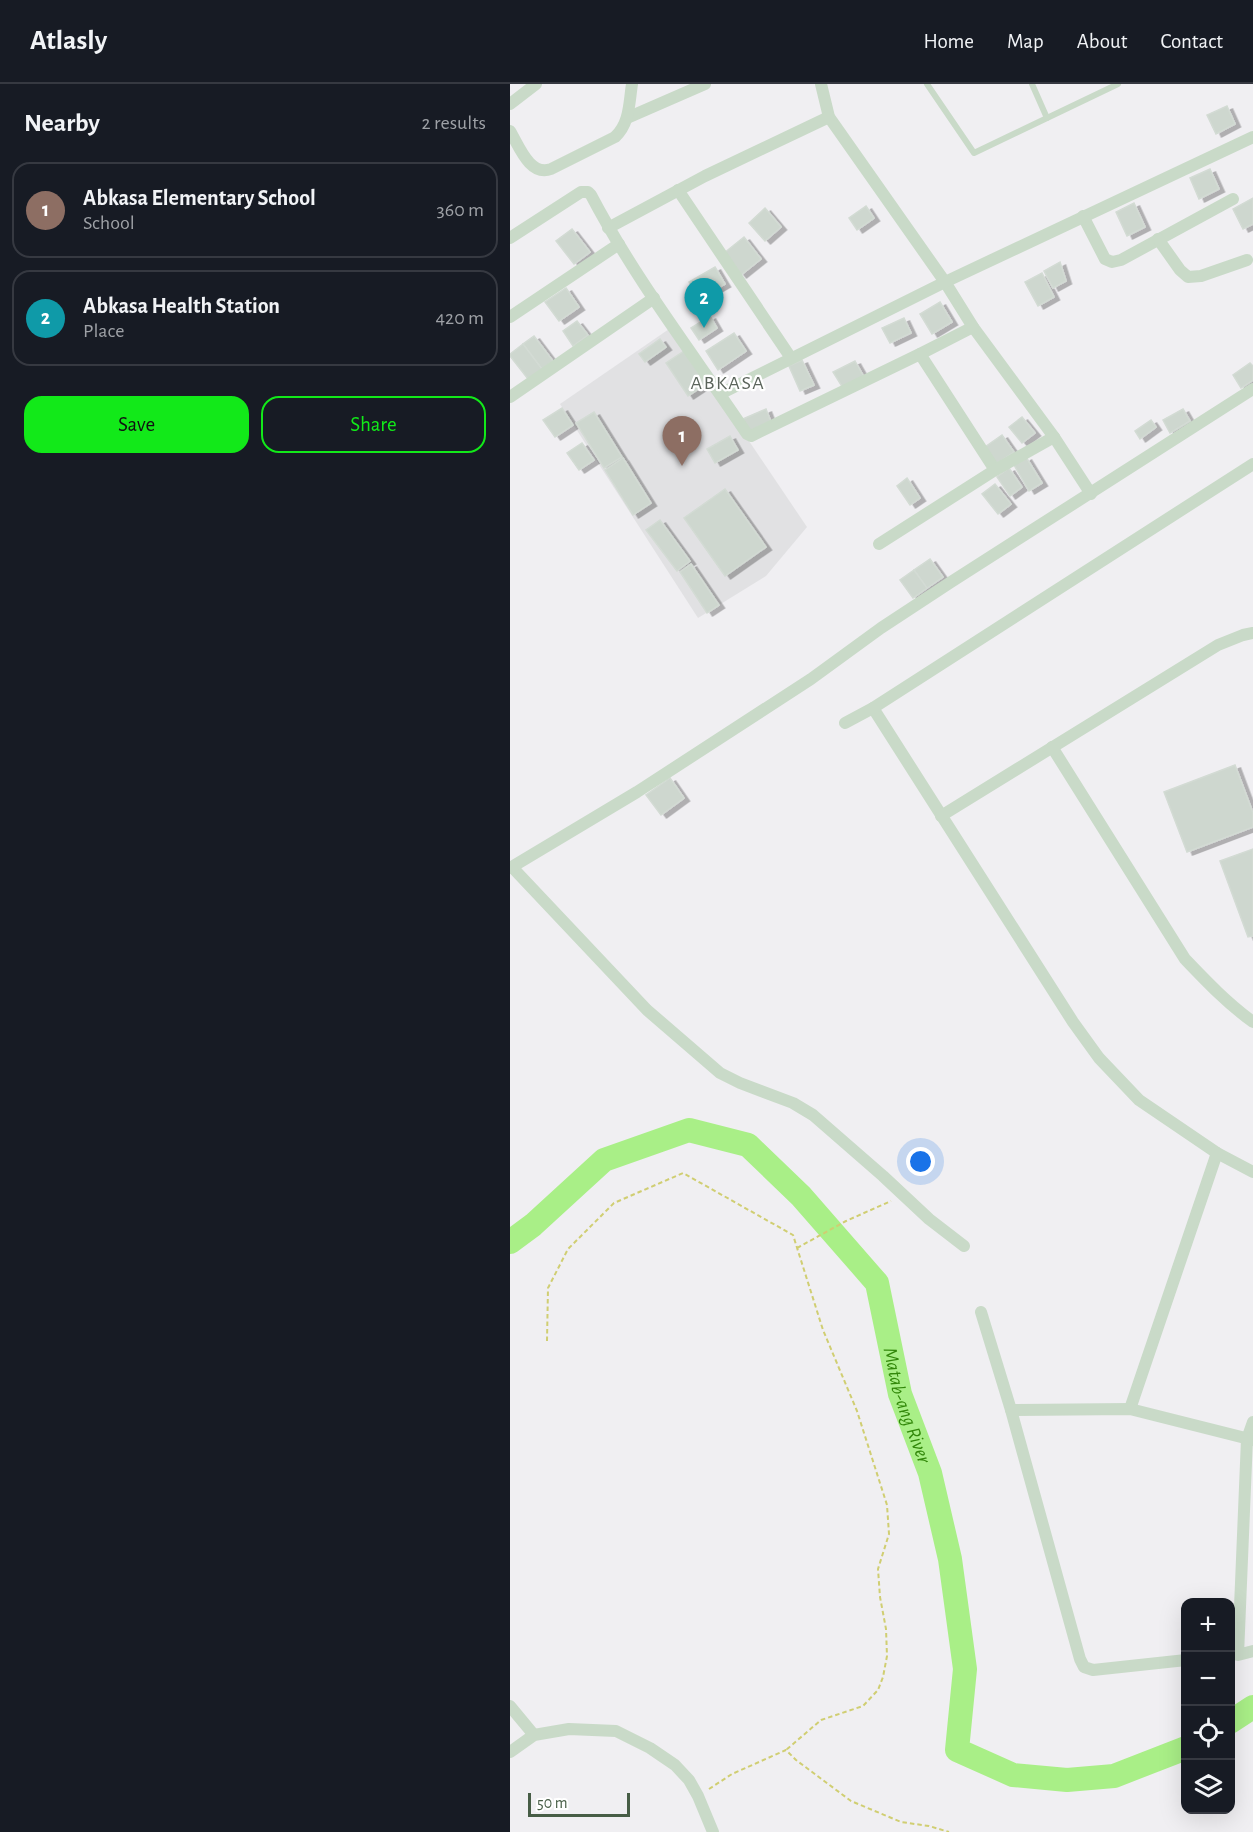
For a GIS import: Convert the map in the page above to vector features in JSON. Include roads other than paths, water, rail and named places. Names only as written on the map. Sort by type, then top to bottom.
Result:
[{"type":"street","points":[[510,104],[536,84]]},
{"type":"street","points":[[510,131],[532,166],[538,171],[544,171],[621,132],[627,118],[632,84]]},
{"type":"street","points":[[627,118],[705,84]]},
{"type":"street","points":[[821,84],[829,117],[945,282],[972,327],[1054,437],[1091,494]]},
{"type":"street","points":[[608,228],[678,190],[829,117]]},
{"type":"street","points":[[720,394],[945,282],[1253,137]]},
{"type":"street","points":[[678,190],[791,358]]},
{"type":"street","points":[[510,238],[585,191],[591,195],[608,228],[654,298],[747,434],[754,436],[972,327]]},
{"type":"street","points":[[1083,216],[1105,259],[1112,262],[1121,260],[1233,199]]},
{"type":"street","points":[[1158,239],[1180,270],[1188,277],[1201,276],[1247,260]]},
{"type":"street","points":[[510,317],[619,244]]},
{"type":"street","points":[[510,397],[654,298]]},
{"type":"street","points":[[920,354],[995,470]]},
{"type":"street","points":[[964,1246],[929,1219],[813,1115],[793,1103],[720,1073],[647,1010],[511,868],[656,779],[811,679],[881,628],[951,582],[1253,389]]},
{"type":"street","points":[[879,544],[995,470],[1054,437]]},
{"type":"street","points":[[845,723],[873,708],[1253,464]]},
{"type":"street","points":[[941,816],[1218,645],[1253,633]]},
{"type":"street","points":[[873,708],[1073,1022],[1100,1058],[1139,1100],[1217,1153],[1253,1172]]},
{"type":"street","points":[[1052,747],[1185,959],[1211,987],[1253,1022]]},
{"type":"street","points":[[1130,1409],[1217,1153]]},
{"type":"street","points":[[981,1312],[1084,1667],[1093,1670],[1181,1660]]},
{"type":"street","points":[[1011,1410],[1130,1409],[1250,1440]]},
{"type":"street","points":[[1234,1652],[1248,1515],[1250,1440],[1253,1422]]},
{"type":"street","points":[[1235,1655],[1253,1651]]},
{"type":"street","points":[[510,1706],[534,1735]]},
{"type":"street","points":[[510,1752],[534,1735],[569,1729],[616,1731],[650,1748],[675,1765],[689,1780],[713,1832]]},
{"type":"lane","points":[[927,84],[974,153],[1118,84]]},
{"type":"lane","points":[[1032,84],[1047,118]]},
{"type":"waterway","name":"Matab-ang River","points":[[510,1242],[533,1225],[604,1160],[689,1130],[748,1145],[801,1196],[877,1283],[900,1394],[930,1473],[950,1559],[965,1669],[957,1750],[1013,1775],[1067,1780],[1114,1776],[1181,1750]]},
{"type":"waterway","name":"Matab-ang River","points":[[1235,1719],[1253,1707]]},
{"type":"place","name":"Abkasa Health Station","points":[[704,328]]},
{"type":"place","name":"Abkasa Elementary School","points":[[682,466]]},
{"type":"district","name":"ABKASA","points":[[728,382]]}]
